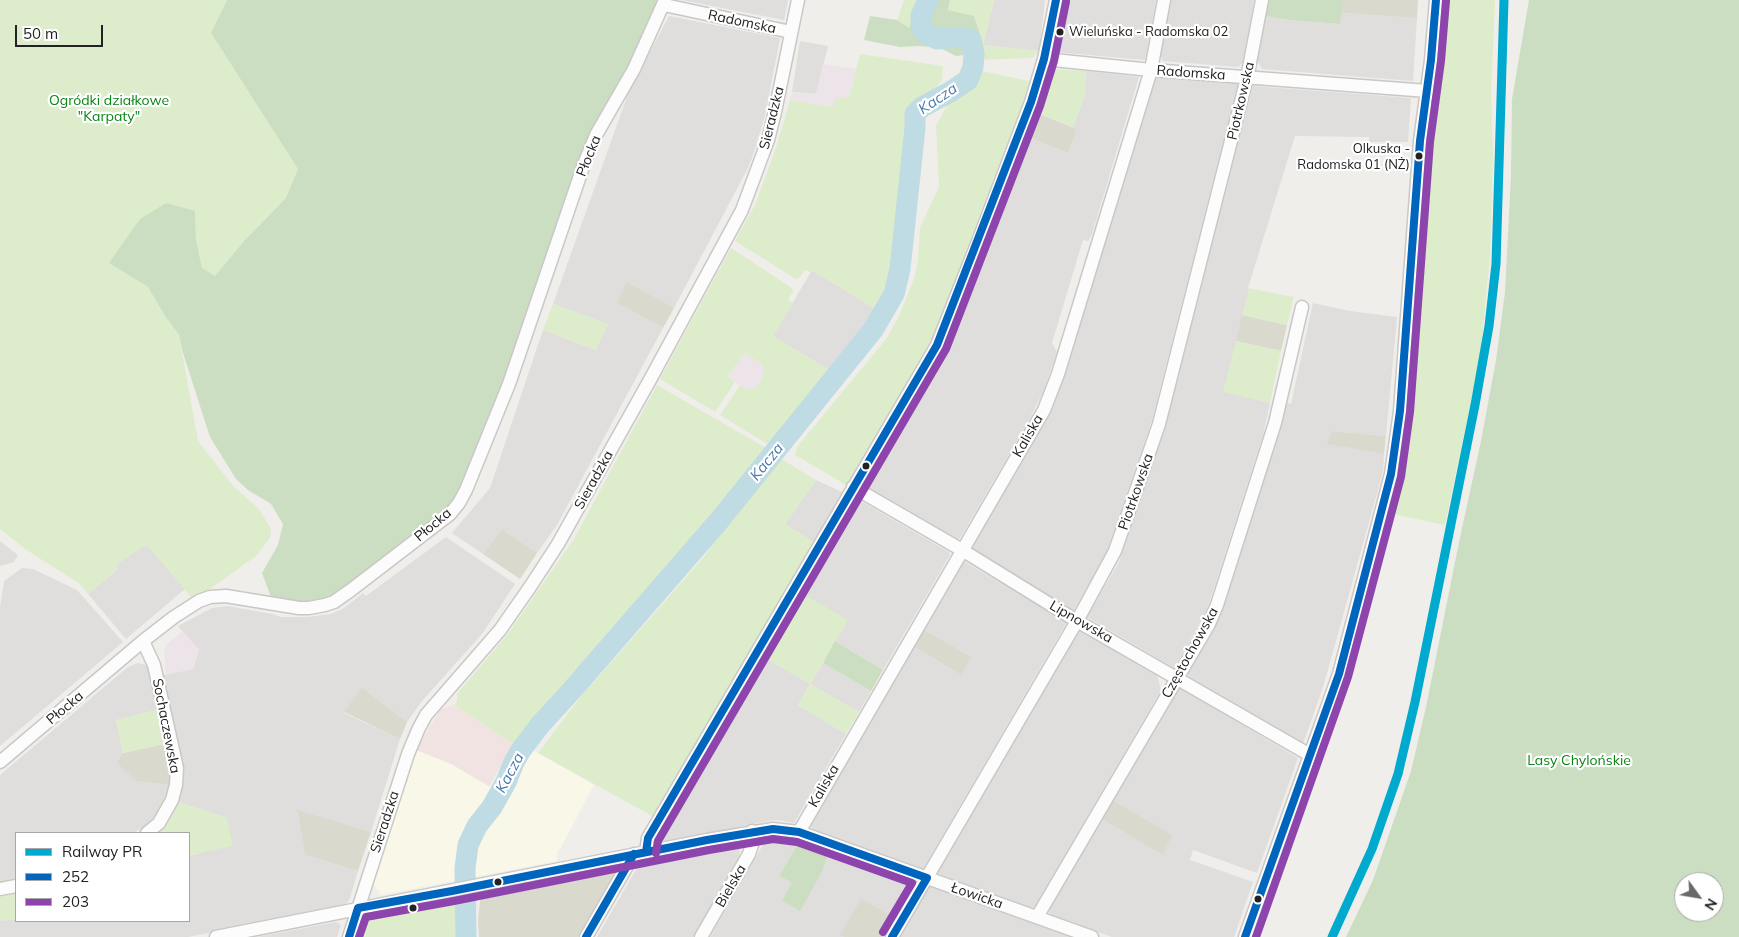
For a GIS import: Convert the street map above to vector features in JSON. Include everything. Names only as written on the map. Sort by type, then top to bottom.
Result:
[{"type":"street","name":"Sieradzka","points":[[348,937],[408,754],[426,715],[500,630],[558,544],[738,217],[768,140],[798,0]]},
{"type":"street","points":[[586,937],[640,853],[937,345],[1032,102],[1044,59],[1056,0]]},
{"type":"street","name":"Kaliska","points":[[799,832],[1044,410],[1151,70],[1164,0]]},
{"type":"street","name":"Piotrkowska","points":[[892,937],[1077,620],[1115,551],[1159,424],[1247,78],[1262,0]]},
{"type":"street","points":[[1245,937],[1339,674],[1391,474],[1401,401],[1420,141],[1428,90],[1436,0]]},
{"type":"street","name":"Radomska","points":[[665,3],[791,32]]},
{"type":"street","name":"Płocka","points":[[0,762],[143,641],[188,607],[210,597],[226,596],[299,608],[318,607],[334,602],[450,514],[459,502],[483,452],[509,384],[584,164],[596,135],[634,69],[665,3]]},
{"type":"street","name":"Radomska","points":[[1044,59],[1247,78],[1428,90]]},
{"type":"street","name":"Częstochowska","points":[[1038,917],[1209,624],[1220,597],[1270,441],[1286,382],[1302,308]]},
{"type":"street","name":"Lipnowska","points":[[853,488],[1310,755]]},
{"type":"street","name":"Sochaczewska","points":[[143,641],[154,665],[177,768],[176,785],[172,800],[159,823],[148,832]]},
{"type":"street","name":"Łowicka","points":[[216,937],[752,831],[773,829],[799,832],[1092,937]]},
{"type":"street","name":"Bielska","points":[[701,937],[749,854],[752,844],[752,831]]},
{"type":"street","points":[[0,889],[15,886]]},
{"type":"shaded area","points":[[681,0],[788,0],[784,20]]},
{"type":"shaded area","points":[[994,0],[1045,0],[1039,51],[983,45]]},
{"type":"shaded area","points":[[1065,0],[1156,0],[1145,60],[1055,52]]},
{"type":"shaded area","points":[[1171,0],[1254,0],[1243,62],[1238,67],[1163,61],[1160,56]]},
{"type":"shaded area","points":[[1343,0],[1418,0],[1417,18],[1341,13]]},
{"type":"shaded area","points":[[1341,13],[1417,18],[1413,81],[1262,69],[1257,60],[1265,16],[1340,24]]},
{"type":"shaded area","points":[[669,16],[780,38],[765,116],[752,158],[674,308],[626,283],[617,303],[663,328],[557,525],[537,553],[502,529],[483,554],[452,533],[490,488],[543,330],[596,350],[608,324],[553,304],[629,91]]},
{"type":"shaded area","points":[[800,41],[828,46],[816,94],[792,92]]},
{"type":"shaded area","points":[[823,64],[856,69],[849,97],[833,107],[790,100],[792,92],[816,94]]},
{"type":"shaded area","points":[[1086,71],[1139,77],[1092,234],[1088,241],[1083,240],[1052,343],[1057,352],[1043,392],[1027,424],[960,538],[956,540],[862,485],[945,342],[1026,136],[1068,153],[1077,129],[1073,127],[1084,98]]},
{"type":"shaded area","points":[[1155,78],[1238,84],[1152,420],[1106,554],[1074,610],[971,549],[1054,402]]},
{"type":"shaded area","points":[[1253,86],[1411,98],[1408,142],[1369,142],[1369,137],[1295,136],[1248,288],[1224,391],[1270,403],[1263,435],[1206,613],[1174,668],[1087,617],[1119,562],[1161,437]]},
{"type":"shaded area","points":[[1035,112],[1077,129],[1068,153],[1026,136]]},
{"type":"shaded area","points":[[812,270],[877,310],[829,370],[773,336]]},
{"type":"shaded area","points":[[626,282],[674,308],[663,328],[617,303]]},
{"type":"shaded area","points":[[1313,303],[1350,311],[1397,317],[1386,436],[1333,431],[1328,444],[1384,454],[1383,472],[1324,684],[1303,744],[1189,677],[1188,672],[1218,621],[1275,446],[1287,403],[1291,404]]},
{"type":"shaded area","points":[[1242,315],[1287,325],[1281,351],[1236,341]]},
{"type":"shaded area","points":[[745,353],[763,365],[763,376],[756,388],[747,389],[728,378]]},
{"type":"shaded area","points":[[1332,431],[1386,436],[1384,454],[1327,444]]},
{"type":"shaded area","points":[[816,480],[844,493],[815,543],[785,524]]},
{"type":"shaded area","points":[[854,497],[949,552],[950,555],[883,670],[835,641],[844,627],[800,592]]},
{"type":"shaded area","points":[[502,529],[537,553],[520,579],[483,554]]},
{"type":"shaded area","points":[[446,537],[515,584],[482,634],[422,701],[407,722],[362,687],[344,713],[400,739],[371,832],[297,811],[305,855],[358,871],[349,901],[342,906],[188,937],[0,937],[0,921],[15,919],[15,922],[190,922],[190,855],[198,854],[227,818],[178,802],[183,772],[162,675],[193,669],[199,650],[178,626],[212,608],[227,606],[281,617],[308,617],[331,614],[344,608],[363,593],[366,596]]},
{"type":"shaded area","points":[[0,541],[18,555],[14,562],[0,566]]},
{"type":"shaded area","points":[[147,544],[185,589],[126,639],[88,594],[118,569],[115,565]]},
{"type":"shaded area","points":[[963,561],[1067,622],[923,869],[813,830],[810,826],[913,646],[961,675],[972,657],[923,629]]},
{"type":"shaded area","points":[[22,568],[33,569],[77,590],[123,642],[0,746],[0,607],[4,581]]},
{"type":"shaded area","points":[[923,629],[972,657],[961,675],[913,646]]},
{"type":"shaded area","points":[[1080,629],[1157,674],[1161,690],[1035,906],[1032,908],[937,874]]},
{"type":"shaded area","points":[[182,631],[199,650],[193,669],[166,675],[164,653],[166,645]]},
{"type":"shaded area","points":[[762,656],[810,684],[798,705],[846,734],[794,823],[776,820],[768,821],[666,842],[660,838],[660,831]]},
{"type":"shaded area","points":[[138,663],[146,665],[157,710],[116,720],[123,753],[116,761],[136,781],[169,785],[159,812],[135,832],[15,832],[15,880],[0,881],[0,775],[128,667]]},
{"type":"shaded area","points":[[823,663],[871,691],[859,712],[810,684]]},
{"type":"shaded area","points":[[362,687],[407,722],[400,739],[344,712]]},
{"type":"shaded area","points":[[1181,688],[1298,758],[1257,873],[1193,850],[1190,860],[1253,882],[1234,937],[1112,937],[1050,915],[1049,910],[1102,819],[1163,854],[1171,835],[1113,800],[1178,690]]},
{"type":"shaded area","points":[[454,705],[513,744],[489,786],[451,764],[416,750],[441,709]]},
{"type":"shaded area","points":[[519,742],[594,785],[558,850],[557,861],[381,895],[373,884],[416,750],[451,764],[493,789]]},
{"type":"shaded area","points":[[164,744],[170,771],[169,785],[136,781],[116,762],[123,753]]},
{"type":"shaded area","points":[[1113,800],[1172,835],[1163,855],[1102,819]]},
{"type":"shaded area","points":[[297,810],[371,832],[358,871],[305,855]]},
{"type":"shaded area","points":[[775,834],[786,835],[800,840],[779,876],[792,883],[799,910],[823,870],[829,850],[901,877],[907,883],[908,895],[895,918],[861,898],[841,935],[844,937],[710,937],[768,836]]},
{"type":"shaded area","points":[[727,844],[736,844],[740,850],[739,857],[693,937],[597,937],[641,861]]},
{"type":"shaded area","points":[[609,868],[614,869],[614,874],[578,937],[479,937],[478,921],[481,893]]},
{"type":"shaded area","points":[[929,886],[1070,937],[900,937]]},
{"type":"shaded area","points":[[861,898],[895,918],[883,937],[844,937],[840,935]]},
{"type":"shaded area","points":[[336,922],[341,925],[337,937],[257,937]]},
{"type":"green space","name":"Ogródki działkowe \"Karpaty\"","points":[[0,0],[227,0],[211,33],[298,169],[286,198],[244,241],[215,276],[202,269],[196,240],[195,211],[110,263],[148,287],[179,335],[198,441],[233,486],[259,509],[271,529],[270,538],[256,556],[210,589],[191,597],[147,545],[115,565],[118,569],[88,594],[80,584],[25,549],[0,529]]},
{"type":"green space","points":[[227,0],[659,0],[630,65],[592,132],[506,381],[456,501],[342,593],[319,602],[272,600],[262,573],[278,545],[283,524],[271,504],[248,490],[236,479],[210,437],[179,335],[148,287],[109,263],[140,219],[166,203],[195,211],[196,240],[202,268],[215,276],[244,241],[286,198],[298,169],[211,33]]},
{"type":"green space","points":[[904,0],[920,0],[909,29],[897,20]]},
{"type":"green space","points":[[920,0],[950,0],[948,10],[974,16],[983,45],[982,49],[967,49],[965,55],[956,56],[940,48],[900,47],[864,40],[870,16],[897,20],[909,28]]},
{"type":"green space","points":[[950,0],[994,0],[983,45],[948,10]]},
{"type":"green space","points":[[1268,0],[1343,0],[1340,24],[1265,16]]},
{"type":"green space","points":[[1440,0],[1495,0],[1491,92],[1493,154],[1490,257],[1480,358],[1445,525],[1388,513],[1400,456],[1420,233],[1425,143],[1434,98]]},
{"type":"green space","name":"Lasy Chylońskie","points":[[1529,0],[1739,0],[1739,937],[1346,937],[1373,880],[1411,771],[1426,707],[1496,360],[1505,292],[1511,176],[1512,99]]},
{"type":"green space","points":[[983,45],[1039,51],[1032,58],[979,60]]},
{"type":"green space","points":[[860,54],[943,66],[942,80],[932,92],[917,101],[908,118],[910,129],[906,159],[907,172],[892,276],[877,310],[812,270],[810,272],[805,270],[796,279],[735,241],[755,205],[776,148],[790,100],[833,107],[835,99],[849,97]]},
{"type":"green space","points":[[1052,69],[1086,71],[1084,98],[1073,127],[1035,112]]},
{"type":"green space","points":[[977,70],[1029,81],[1024,99],[934,335],[848,486],[795,455],[797,447],[887,338],[900,314],[914,279],[918,260],[920,228],[939,187],[936,126],[946,107],[960,92],[971,84]]},
{"type":"green space","points":[[731,248],[792,288],[793,291],[788,300],[793,303],[773,336],[829,370],[785,429],[783,428],[769,445],[720,415],[740,385],[747,389],[756,388],[763,376],[763,365],[745,353],[728,377],[735,382],[715,412],[660,379]]},
{"type":"green space","points":[[1248,288],[1294,297],[1287,325],[1242,315]]},
{"type":"green space","points":[[553,304],[608,324],[596,350],[543,330]]},
{"type":"green space","points":[[1236,341],[1281,351],[1270,403],[1223,392]]},
{"type":"green space","points":[[657,385],[766,448],[750,467],[752,474],[744,484],[737,488],[727,504],[692,548],[513,744],[454,705],[457,701],[457,694],[507,635],[574,539]]},
{"type":"green space","points":[[778,457],[816,480],[785,524],[815,543],[654,817],[538,753],[579,699],[702,559]]},
{"type":"green space","points":[[800,592],[848,620],[810,684],[762,656]]},
{"type":"green space","points":[[835,641],[883,670],[871,691],[823,663]]},
{"type":"green space","points":[[810,684],[859,712],[846,734],[798,705]]},
{"type":"green space","points":[[157,710],[164,744],[123,753],[116,720]]},
{"type":"green space","points":[[178,802],[227,818],[233,846],[190,855],[190,832],[160,832],[173,814]]},
{"type":"green space","points":[[800,840],[829,850],[823,870],[800,911],[782,900],[792,883],[779,876]]},
{"type":"green space","points":[[0,894],[15,894],[15,919],[0,921]]},
{"type":"green space","points":[[476,899],[474,937],[356,937],[366,920]]},
{"type":"waterway","name":"Kacza","points":[[466,937],[465,868],[468,845],[477,826],[492,807],[506,782],[521,750],[540,725],[718,522],[873,330],[894,294],[900,269],[915,114],[922,107],[968,80],[973,67],[974,54],[971,40],[959,37],[937,39],[926,34],[921,26],[921,16],[928,0]]},
{"type":"rail line","name":"PR","points":[[1332,937],[1372,849],[1398,774],[1415,702],[1475,405],[1489,326],[1496,264],[1504,0]]},
{"type":"transit line","name":"252","points":[[646,852],[648,838],[937,345],[1031,102],[1044,59],[1056,0]]},
{"type":"transit line","name":"252","points":[[1245,937],[1339,674],[1391,474],[1400,411],[1420,141],[1431,60],[1436,0]]},
{"type":"transit line","name":"203","points":[[1256,937],[1348,677],[1401,477],[1410,412],[1430,142],[1441,61],[1446,1]]},
{"type":"transit line","name":"203","points":[[656,853],[658,841],[946,349],[1040,106],[1054,61],[1066,2]]},
{"type":"transit line","name":"252","points":[[349,937],[358,908],[707,840],[773,829],[799,832],[927,878],[892,937]]},
{"type":"transit line","name":"203","points":[[359,937],[366,917],[773,839],[797,842],[912,883],[883,932]]},
{"type":"transit line","name":"252","points":[[586,937],[634,854]]},
{"type":"place","name":"Wieluńska - Radomska 02","points":[[1060,32]]},
{"type":"place","name":"Olkuska - Radomska 01 (NŻ)","points":[[1419,156]]}]
